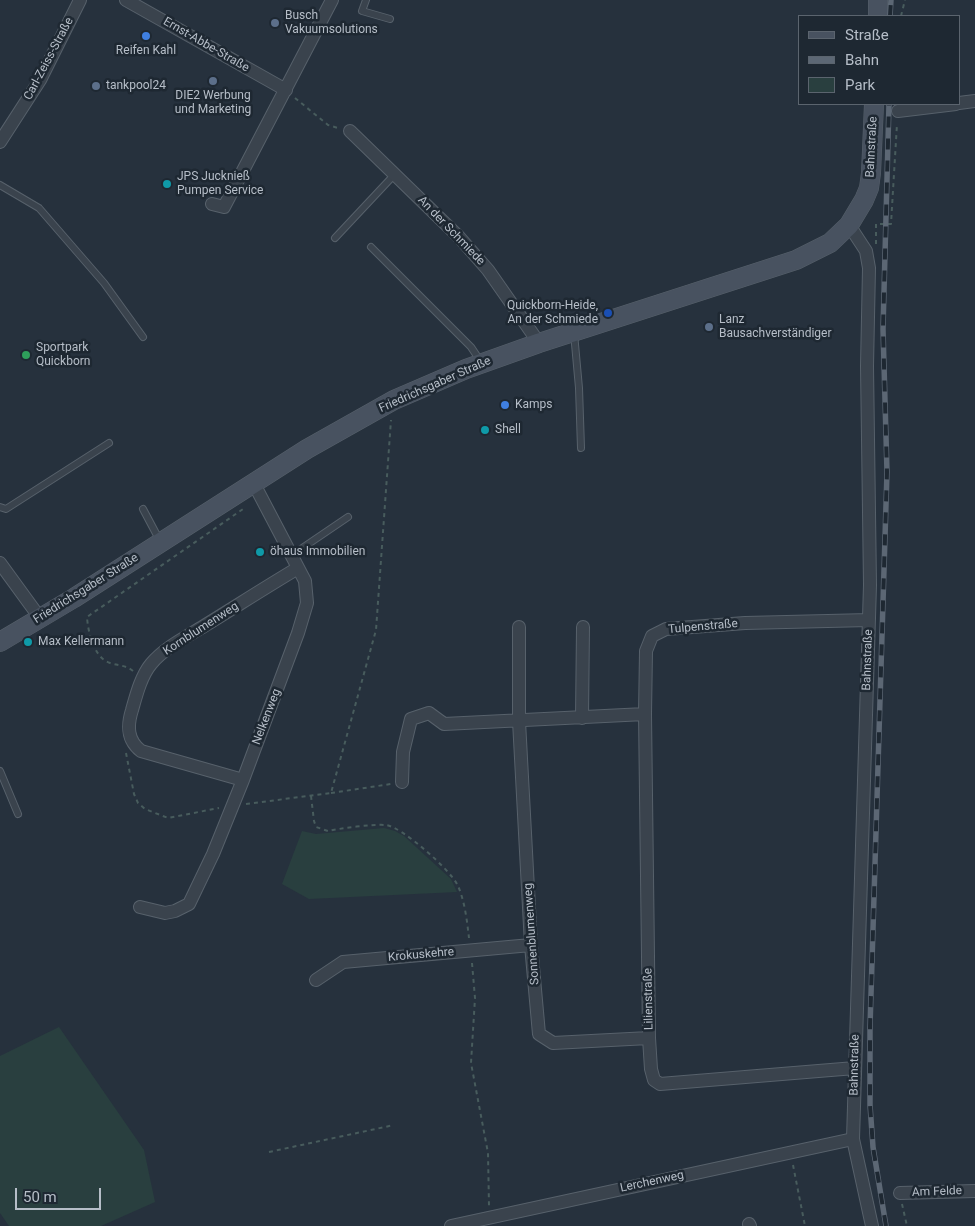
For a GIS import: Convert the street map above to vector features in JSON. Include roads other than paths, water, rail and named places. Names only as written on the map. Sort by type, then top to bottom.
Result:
[{"type":"main road","points":[[878,0],[878,15]]},
{"type":"main road","name":"Bahnstraße","points":[[849,225],[870,188],[874,105]]},
{"type":"main road","name":"Friedrichsgaber Straße","points":[[0,642],[160,542],[257,489],[307,449],[394,400],[482,363],[539,343],[796,260],[830,243],[849,225]]},
{"type":"street","name":"Carl-Zeiss-Straße","points":[[2,134],[40,80],[80,0]]},
{"type":"street","name":"Ernst-Abbe-Straße","points":[[126,0],[286,90]]},
{"type":"street","points":[[212,204],[224,207],[332,0]]},
{"type":"street","points":[[960,104],[975,101]]},
{"type":"street","points":[[898,111],[949,105]]},
{"type":"street","name":"An der Schmiede","points":[[350,131],[459,237],[488,270],[539,343]]},
{"type":"street","name":"Bahnstraße","points":[[849,225],[866,251],[869,268],[867,366],[870,585],[854,1139],[872,1226]]},
{"type":"street","name":"Nelkenweg","points":[[140,907],[165,912],[175,911],[189,904],[233,806],[298,634],[307,603],[305,581],[257,489]]},
{"type":"street","points":[[0,563],[40,618]]},
{"type":"street","name":"Kornblumenweg","points":[[243,780],[141,751],[132,742],[128,728],[133,705],[150,665],[160,655],[298,568]]},
{"type":"street","name":"Tulpenstraße","points":[[645,714],[646,652],[652,636],[666,628],[745,623],[869,620]]},
{"type":"street","points":[[519,627],[519,721]]},
{"type":"street","points":[[582,627],[582,718]]},
{"type":"street","points":[[402,782],[403,752],[411,719],[429,713],[444,724],[645,714]]},
{"type":"street","name":"Lilienstraße","points":[[645,714],[649,1038],[651,1069],[654,1080],[660,1084],[855,1068]]},
{"type":"street","name":"Sonnenblumenweg","points":[[519,721],[539,1034],[553,1043],[649,1038]]},
{"type":"street","name":"Krokuskehre","points":[[316,980],[343,962],[532,945]]},
{"type":"street","name":"Lerchenweg","points":[[451,1226],[854,1139]]},
{"type":"street","name":"Am Felde","points":[[900,1193],[975,1191]]},
{"type":"lane","points":[[366,0],[362,10],[390,19]]},
{"type":"lane","points":[[335,238],[394,174]]},
{"type":"lane","points":[[0,187],[39,208],[104,283],[142,337]]},
{"type":"lane","points":[[371,247],[470,347],[482,363]]},
{"type":"lane","points":[[574,331],[581,448]]},
{"type":"lane","points":[[0,507],[6,509],[109,443]]},
{"type":"lane","points":[[143,509],[160,542]]},
{"type":"lane","points":[[292,556],[348,517]]},
{"type":"lane","points":[[0,771],[18,814]]},
{"type":"railway","points":[[890,15],[891,0]]},
{"type":"railway","points":[[886,1226],[873,1147],[870,1105],[870,1027],[887,472],[883,329],[889,105]]},
{"type":"place","name":"Busch Vakuumsolutions","points":[[275,23]]},
{"type":"place","name":"Reifen Kahl","points":[[146,36]]},
{"type":"place","name":"DIE2 Werbung und Marketing","points":[[213,81]]},
{"type":"place","name":"tankpool24","points":[[96,86]]},
{"type":"place","name":"JPS Jucknieß Pumpen Service","points":[[167,184]]},
{"type":"place","name":"Quickborn-Heide, An der Schmiede","points":[[608,313]]},
{"type":"place","name":"Lanz Bausachverständiger","points":[[709,327]]},
{"type":"place","name":"Sportpark Quickborn","points":[[26,355]]},
{"type":"place","name":"Kamps","points":[[505,405]]},
{"type":"place","name":"Shell","points":[[485,430]]},
{"type":"place","name":"öhaus Immobilien","points":[[260,552]]},
{"type":"place","name":"Max Kellermann","points":[[28,642]]}]
